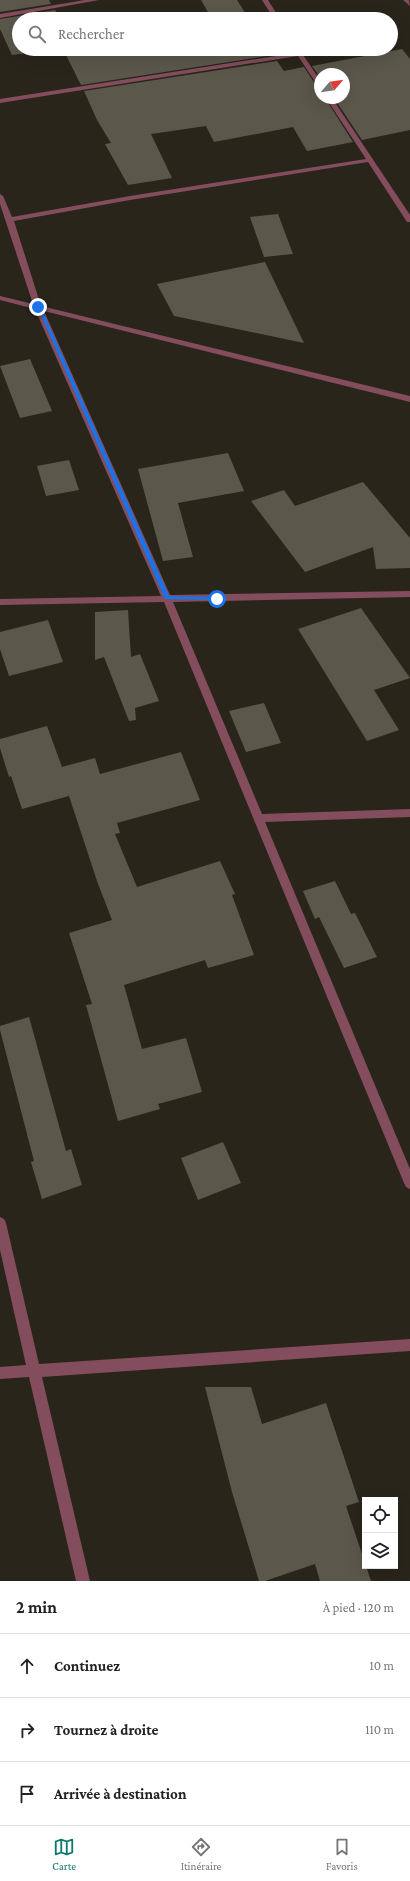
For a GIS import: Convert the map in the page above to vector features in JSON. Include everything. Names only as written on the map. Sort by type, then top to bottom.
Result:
[{"type":"street","points":[[24,12],[96,0]]},
{"type":"street","points":[[265,0],[273,12]]},
{"type":"street","points":[[406,0],[410,4]]},
{"type":"street","points":[[0,16],[12,14]]},
{"type":"street","points":[[0,101],[268,56]]},
{"type":"street","points":[[301,56],[314,76]]},
{"type":"street","points":[[333,104],[410,220]]},
{"type":"street","points":[[10,220],[130,198],[370,160]]},
{"type":"street","points":[[0,196],[10,220],[38,307],[167,598],[410,1183]]},
{"type":"street","points":[[0,298],[410,399]]},
{"type":"street","points":[[0,602],[167,598],[217,599],[410,594]]},
{"type":"street","points":[[258,818],[410,813]]},
{"type":"street","points":[[0,1224],[83,1581]]},
{"type":"street","points":[[0,1373],[34,1372],[410,1345]]},
{"type":"building","points":[[0,0],[49,0],[51,4],[0,12]]},
{"type":"building","points":[[201,0],[237,0],[245,12],[208,12]]},
{"type":"building","points":[[55,10],[56,12],[43,12]]},
{"type":"building","points":[[12,17],[12,55],[0,29],[0,19]]},
{"type":"building","points":[[402,49],[410,59],[410,130],[362,140],[338,104],[350,104],[350,68],[314,69],[312,66],[365,56],[398,56],[398,50]]},
{"type":"building","points":[[66,56],[267,56],[81,85]]},
{"type":"building","points":[[277,61],[284,71],[304,67],[314,82],[314,104],[329,104],[353,142],[307,151],[293,127],[214,142],[206,126],[151,134],[172,178],[128,185],[105,144],[111,143],[97,120],[84,91]]},
{"type":"building","points":[[278,214],[293,254],[264,257],[250,217]]},
{"type":"building","points":[[265,262],[304,343],[174,316],[157,284]]},
{"type":"building","points":[[30,359],[52,411],[20,418],[0,366]]},
{"type":"building","points":[[228,453],[244,491],[178,503],[193,557],[163,561],[138,469]]},
{"type":"building","points":[[69,460],[79,490],[46,496],[37,466]]},
{"type":"building","points":[[363,482],[410,538],[410,568],[376,569],[373,547],[305,572],[251,501],[284,490],[295,506]]},
{"type":"building","points":[[361,608],[410,678],[374,690],[399,730],[367,741],[298,629]]},
{"type":"building","points":[[128,610],[131,657],[140,654],[159,701],[135,708],[136,720],[129,721],[104,657],[95,660],[95,612]]},
{"type":"building","points":[[48,620],[63,662],[9,676],[0,649],[0,632]]},
{"type":"building","points":[[264,703],[281,743],[246,752],[229,711]]},
{"type":"building","points":[[47,726],[62,767],[95,758],[100,774],[181,752],[200,800],[117,823],[120,833],[115,834],[137,887],[220,861],[235,894],[232,895],[254,955],[208,968],[205,960],[124,985],[142,1049],[186,1038],[202,1092],[158,1104],[160,1109],[118,1121],[86,1005],[92,1004],[69,933],[112,920],[97,881],[69,796],[22,809],[11,776],[9,777],[0,748],[0,739]]},
{"type":"building","points":[[335,881],[351,914],[355,913],[377,957],[344,968],[319,917],[315,919],[303,891]]},
{"type":"building","points":[[29,1017],[66,1151],[71,1149],[82,1185],[42,1199],[31,1162],[34,1161],[0,1030],[0,1026]]},
{"type":"building","points":[[223,1142],[241,1183],[198,1200],[181,1158]]},
{"type":"building","points":[[205,1387],[251,1387],[262,1424],[326,1403],[359,1502],[346,1506],[362,1554],[362,1569],[367,1569],[371,1581],[320,1581],[315,1564],[265,1581],[259,1581],[232,1492]]},
{"type":"route","points":[[38,307],[167,598],[217,599]]}]
